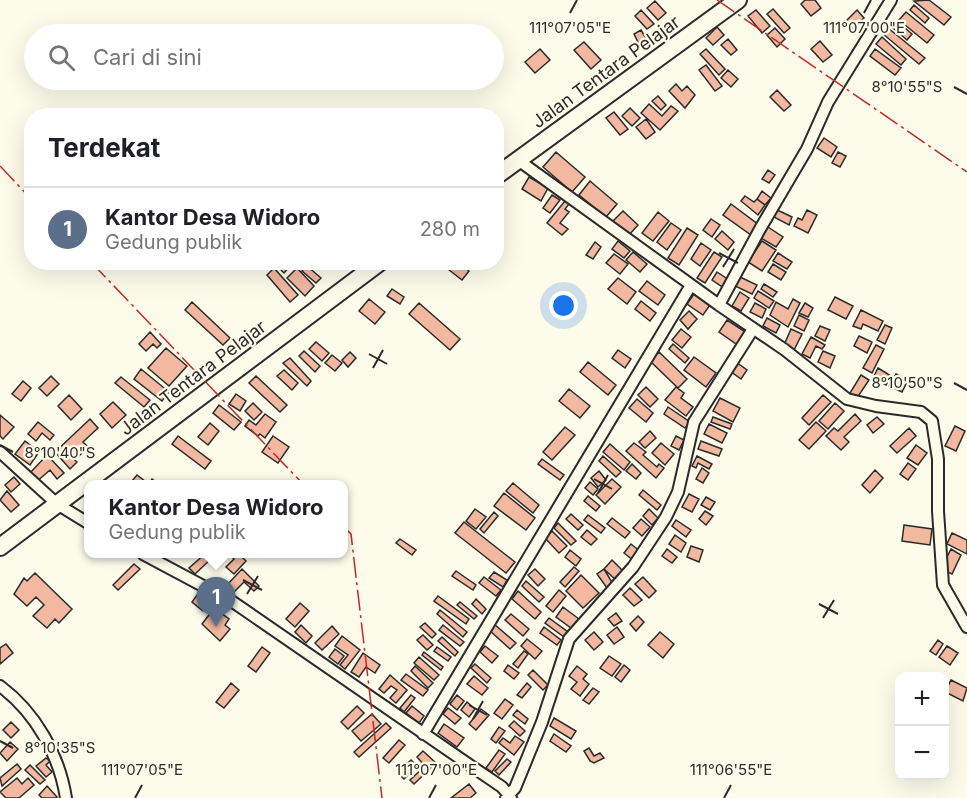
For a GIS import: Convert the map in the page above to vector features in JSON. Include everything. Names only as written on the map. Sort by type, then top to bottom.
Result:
[{"type":"main road","name":"Jalan Tentara Pelajar","points":[[504,170],[738,0]]},
{"type":"main road","name":"Jalan Tentara Pelajar","points":[[89,480],[369,270]]},
{"type":"main road","name":"Jalan Tentara Pelajar","points":[[0,547],[84,484]]},
{"type":"street","points":[[719,305],[807,149],[828,102],[891,0]]},
{"type":"street","points":[[518,160],[785,350],[847,399],[876,406],[921,412],[932,421],[938,459],[938,511],[943,585],[967,627]]},
{"type":"street","points":[[423,734],[691,285]]},
{"type":"street","points":[[150,558],[233,602],[493,781],[509,797],[515,788],[542,722],[569,639],[633,567],[666,517],[678,492],[694,422],[753,329]]},
{"type":"street","points":[[0,452],[57,504],[84,521]]},
{"type":"street","points":[[0,686],[28,710],[58,767],[66,798]]},
{"type":"building","points":[[805,0],[815,0],[821,8],[811,16],[801,4]]},
{"type":"building","points":[[929,0],[951,17],[944,25],[914,1]]},
{"type":"building","points":[[655,1],[666,13],[658,20],[647,8]]},
{"type":"building","points":[[914,5],[929,18],[925,23],[910,10]]},
{"type":"building","points":[[773,9],[790,28],[784,33],[767,14]]},
{"type":"building","points":[[641,10],[654,24],[647,29],[635,16]]},
{"type":"building","points":[[756,10],[770,26],[762,33],[748,16]]},
{"type":"building","points":[[857,10],[864,18],[851,30],[844,23]]},
{"type":"building","points":[[906,12],[934,35],[927,43],[899,20]]},
{"type":"building","points":[[898,22],[912,34],[907,40],[893,28]]},
{"type":"building","points":[[717,27],[724,35],[713,45],[706,38]]},
{"type":"building","points":[[775,28],[785,39],[777,47],[767,35]]},
{"type":"building","points":[[888,28],[925,58],[919,64],[883,34]]},
{"type":"building","points":[[641,30],[648,42],[640,46],[634,34]]},
{"type":"building","points":[[882,37],[906,59],[901,65],[876,44]]},
{"type":"building","points":[[728,39],[737,50],[731,55],[721,45]]},
{"type":"building","points":[[820,41],[832,55],[823,62],[811,49]]},
{"type":"building","points":[[584,42],[601,60],[591,69],[574,50]]},
{"type":"building","points":[[540,49],[550,60],[535,73],[525,62]]},
{"type":"building","points":[[706,49],[725,69],[719,75],[700,54]]},
{"type":"building","points":[[875,49],[901,68],[895,75],[870,56]]},
{"type":"building","points":[[706,65],[722,86],[715,91],[699,70]]},
{"type":"building","points":[[728,70],[738,79],[731,87],[721,78]]},
{"type":"building","points":[[676,84],[682,91],[687,86],[695,95],[685,108],[669,91]]},
{"type":"building","points":[[777,90],[791,105],[784,111],[770,97]]},
{"type":"building","points":[[658,96],[666,105],[661,110],[652,101]]},
{"type":"building","points":[[649,104],[662,116],[671,106],[678,111],[660,130],[641,113]]},
{"type":"building","points":[[630,108],[640,118],[632,126],[622,116]]},
{"type":"building","points":[[614,112],[628,129],[620,135],[606,118]]},
{"type":"building","points":[[646,119],[655,132],[646,139],[636,127]]},
{"type":"building","points":[[824,138],[837,147],[831,157],[817,148]]},
{"type":"building","points":[[556,152],[585,177],[572,192],[543,167]]},
{"type":"building","points":[[838,152],[846,156],[840,167],[832,163]]},
{"type":"building","points":[[768,170],[775,175],[769,183],[762,179]]},
{"type":"building","points":[[529,177],[548,188],[541,201],[522,189]]},
{"type":"building","points":[[590,181],[617,204],[606,217],[579,195]]},
{"type":"building","points":[[762,191],[771,198],[765,205],[757,199]]},
{"type":"building","points":[[552,195],[560,200],[550,213],[543,208]]},
{"type":"building","points":[[745,196],[754,202],[757,199],[765,205],[758,215],[741,201]]},
{"type":"building","points":[[565,201],[569,204],[565,209],[569,212],[560,223],[568,229],[562,235],[547,223]]},
{"type":"building","points":[[731,204],[759,225],[751,235],[723,215]]},
{"type":"building","points":[[775,209],[792,217],[789,225],[772,216]]},
{"type":"building","points":[[807,210],[817,215],[808,233],[794,226],[798,218],[802,220]]},
{"type":"building","points":[[623,211],[638,225],[629,235],[613,221]]},
{"type":"building","points":[[658,212],[669,221],[653,241],[642,233]]},
{"type":"building","points":[[711,219],[720,225],[712,237],[703,230]]},
{"type":"building","points":[[671,223],[681,230],[667,250],[657,242]]},
{"type":"building","points":[[768,227],[783,237],[776,247],[761,238]]},
{"type":"building","points":[[687,228],[698,235],[679,265],[668,258]]},
{"type":"building","points":[[722,231],[734,242],[728,250],[715,239]]},
{"type":"building","points":[[618,241],[630,251],[624,258],[612,249]]},
{"type":"building","points":[[762,241],[776,250],[762,271],[748,262]]},
{"type":"building","points":[[595,242],[601,247],[593,259],[586,255]]},
{"type":"building","points":[[701,243],[711,250],[700,266],[691,259]]},
{"type":"building","points":[[633,252],[647,264],[640,272],[626,260]]},
{"type":"building","points":[[714,252],[722,257],[705,283],[697,278]]},
{"type":"building","points":[[778,253],[792,262],[787,269],[773,261]]},
{"type":"building","points":[[614,254],[628,264],[620,274],[606,263]]},
{"type":"building","points":[[773,264],[786,272],[781,280],[768,272]]},
{"type":"building","points":[[272,270],[276,270],[298,295],[290,302],[267,275]]},
{"type":"building","points":[[295,270],[299,270],[314,286],[305,296],[287,278]]},
{"type":"building","points":[[312,270],[321,278],[316,283],[302,271]]},
{"type":"building","points":[[449,270],[468,270],[462,280]]},
{"type":"building","points":[[717,272],[729,280],[724,288],[712,280]]},
{"type":"building","points":[[740,277],[757,285],[752,294],[735,286]]},
{"type":"building","points":[[618,278],[636,292],[627,304],[608,289]]},
{"type":"building","points":[[647,281],[665,295],[658,305],[639,291]]},
{"type":"building","points":[[764,284],[777,292],[773,297],[761,289]]},
{"type":"building","points":[[392,289],[404,297],[400,304],[387,296]]},
{"type":"building","points":[[758,291],[774,301],[769,308],[754,298]]},
{"type":"building","points":[[740,292],[749,298],[741,311],[732,306]]},
{"type":"building","points":[[694,294],[710,305],[703,315],[687,304]]},
{"type":"building","points":[[835,297],[853,306],[846,319],[828,310]]},
{"type":"building","points":[[369,299],[385,312],[375,324],[359,311]]},
{"type":"building","points":[[793,299],[800,303],[788,327],[770,315],[776,302],[788,309]]},
{"type":"building","points":[[641,301],[656,313],[650,321],[635,309]]},
{"type":"building","points":[[192,302],[230,338],[223,345],[185,310]]},
{"type":"building","points":[[419,303],[460,339],[450,350],[409,314]]},
{"type":"building","points":[[755,303],[766,309],[762,318],[750,312]]},
{"type":"building","points":[[805,303],[813,308],[808,317],[799,313]]},
{"type":"building","points":[[861,310],[883,321],[878,331],[863,324],[861,329],[853,326]]},
{"type":"building","points":[[689,311],[697,319],[688,329],[680,320]]},
{"type":"building","points":[[799,315],[809,320],[804,331],[794,326]]},
{"type":"building","points":[[767,318],[780,325],[776,333],[763,326]]},
{"type":"building","points":[[727,320],[747,333],[739,346],[719,332]]},
{"type":"building","points":[[885,325],[892,328],[885,344],[877,340]]},
{"type":"building","points":[[820,326],[830,330],[825,341],[815,336]]},
{"type":"building","points":[[681,329],[691,337],[682,348],[672,340]]},
{"type":"building","points":[[791,329],[802,334],[794,350],[784,345]]},
{"type":"building","points":[[150,332],[161,344],[157,348],[153,344],[146,351],[139,344]]},
{"type":"building","points":[[859,336],[872,342],[867,353],[854,346]]},
{"type":"building","points":[[811,337],[825,345],[822,349],[816,346],[810,358],[802,354]]},
{"type":"building","points":[[316,342],[329,353],[322,361],[309,349]]},
{"type":"building","points":[[673,344],[689,358],[685,363],[669,349]]},
{"type":"building","points":[[876,345],[884,349],[872,373],[863,368]]},
{"type":"building","points":[[166,348],[187,366],[169,386],[148,368]]},
{"type":"building","points":[[618,350],[631,359],[625,368],[612,358]]},
{"type":"building","points":[[304,351],[320,366],[315,372],[299,356]]},
{"type":"building","points":[[823,351],[835,356],[830,368],[818,362]]},
{"type":"building","points":[[350,352],[356,358],[348,367],[342,360]]},
{"type":"building","points":[[659,352],[687,379],[678,388],[650,361]]},
{"type":"building","points":[[332,355],[342,363],[335,371],[325,363]]},
{"type":"building","points":[[694,357],[716,373],[706,387],[684,370]]},
{"type":"building","points":[[290,358],[311,381],[307,386],[283,363]]},
{"type":"building","points":[[588,362],[616,385],[608,395],[580,372]]},
{"type":"building","points":[[736,362],[747,370],[741,379],[730,371]]},
{"type":"building","points":[[878,368],[891,376],[886,385],[873,378]]},
{"type":"building","points":[[141,369],[169,392],[162,401],[134,379]]},
{"type":"building","points":[[284,370],[298,383],[292,390],[277,376]]},
{"type":"building","points":[[896,374],[908,380],[902,392],[889,386]]},
{"type":"building","points":[[861,375],[869,380],[857,398],[850,393]]},
{"type":"building","points":[[51,376],[59,384],[47,396],[39,388]]},
{"type":"building","points":[[256,376],[287,405],[280,412],[249,383]]},
{"type":"building","points":[[121,377],[150,400],[144,407],[115,383]]},
{"type":"building","points":[[23,381],[31,388],[21,401],[12,394]]},
{"type":"building","points":[[646,387],[658,399],[650,407],[638,395]]},
{"type":"building","points":[[676,387],[684,393],[681,398],[693,407],[686,416],[665,400]]},
{"type":"building","points":[[569,389],[590,406],[580,418],[559,401]]},
{"type":"building","points":[[236,394],[246,401],[240,411],[229,404]]},
{"type":"building","points":[[69,395],[82,409],[71,420],[58,406]]},
{"type":"building","points":[[823,395],[831,402],[809,425],[802,418]]},
{"type":"building","points":[[720,398],[740,408],[733,422],[713,411]]},
{"type":"building","points":[[637,399],[653,413],[646,422],[629,408]]},
{"type":"building","points":[[113,402],[126,415],[112,428],[100,414]]},
{"type":"building","points":[[253,403],[262,412],[254,420],[245,411]]},
{"type":"building","points":[[835,403],[844,411],[828,429],[819,421]]},
{"type":"building","points":[[219,405],[241,422],[234,430],[213,413]]},
{"type":"building","points":[[668,407],[690,422],[685,428],[664,414]]},
{"type":"building","points":[[265,414],[276,422],[265,438],[260,434],[258,436],[245,426],[249,420],[256,425]]},
{"type":"building","points":[[855,414],[861,421],[844,437],[849,442],[841,450],[826,436],[834,428],[838,431]]},
{"type":"building","points":[[0,415],[14,427],[3,439],[0,436]]},
{"type":"building","points":[[713,417],[732,424],[730,429],[711,422]]},
{"type":"building","points":[[877,417],[884,424],[873,433],[867,425]]},
{"type":"building","points":[[90,419],[98,428],[83,442],[88,447],[79,456],[74,450],[69,455],[77,462],[70,469],[55,452]]},
{"type":"building","points":[[38,422],[54,435],[50,440],[42,433],[36,441],[28,434]]},
{"type":"building","points":[[816,422],[826,431],[809,449],[799,440]]},
{"type":"building","points":[[210,423],[219,431],[208,445],[198,437]]},
{"type":"building","points":[[709,424],[727,433],[722,443],[704,434]]},
{"type":"building","points":[[955,426],[965,431],[956,451],[945,446]]},
{"type":"building","points":[[565,427],[575,435],[552,460],[543,452]]},
{"type":"building","points":[[909,428],[916,436],[897,453],[890,446]]},
{"type":"building","points":[[650,431],[656,438],[645,448],[639,442]]},
{"type":"building","points":[[178,436],[211,461],[205,469],[172,444]]},
{"type":"building","points":[[273,436],[289,447],[278,463],[262,452]]},
{"type":"building","points":[[676,436],[684,440],[679,450],[671,446]]},
{"type":"building","points":[[25,441],[39,452],[30,465],[15,454]]},
{"type":"building","points":[[701,441],[722,449],[719,456],[698,449]]},
{"type":"building","points":[[634,443],[646,452],[643,455],[657,467],[659,464],[664,468],[656,478],[626,451]]},
{"type":"building","points":[[661,443],[674,454],[665,465],[652,453]]},
{"type":"building","points":[[610,444],[630,462],[624,470],[603,452]]},
{"type":"building","points":[[916,445],[927,453],[918,465],[907,458]]},
{"type":"building","points":[[47,455],[64,473],[57,479],[50,470],[35,483],[28,475]]},
{"type":"building","points":[[603,456],[621,472],[616,477],[599,461]]},
{"type":"building","points":[[697,456],[712,464],[709,469],[698,463],[696,468],[692,466]]},
{"type":"building","points":[[542,459],[564,475],[560,480],[538,464]]},
{"type":"building","points":[[908,463],[916,469],[908,480],[900,474]]},
{"type":"building","points":[[632,464],[641,473],[636,479],[626,471]]},
{"type":"building","points":[[702,468],[709,473],[703,483],[696,479]]},
{"type":"building","points":[[875,470],[883,478],[870,493],[862,485]]},
{"type":"building","points":[[599,471],[606,480],[598,487],[591,478]]},
{"type":"building","points":[[137,475],[144,480],[133,480]]},
{"type":"building","points":[[14,477],[20,484],[11,492],[5,485]]},
{"type":"building","points":[[612,479],[621,487],[605,504],[596,495]]},
{"type":"building","points":[[590,482],[598,489],[593,495],[585,488]]},
{"type":"building","points":[[513,483],[539,505],[533,513],[506,491]]},
{"type":"building","points":[[643,490],[661,505],[657,510],[639,495]]},
{"type":"building","points":[[7,491],[19,505],[11,512],[0,500]]},
{"type":"building","points":[[504,493],[535,518],[526,530],[494,506]]},
{"type":"building","points":[[689,494],[699,499],[692,512],[682,507]]},
{"type":"building","points":[[588,496],[600,506],[596,511],[584,501]]},
{"type":"building","points":[[706,497],[715,502],[710,510],[701,505]]},
{"type":"building","points":[[475,509],[486,517],[476,529],[466,521]]},
{"type":"building","points":[[649,509],[658,518],[652,525],[643,516]]},
{"type":"building","points":[[705,511],[713,516],[706,525],[699,519]]},
{"type":"building","points":[[494,512],[498,516],[484,533],[480,529]]},
{"type":"building","points":[[571,514],[583,525],[578,530],[566,519]]},
{"type":"building","points":[[588,515],[605,528],[601,533],[584,520]]},
{"type":"building","points":[[612,518],[630,532],[625,538],[607,524]]},
{"type":"building","points":[[641,519],[650,527],[642,536],[633,528]]},
{"type":"building","points":[[676,520],[691,530],[686,537],[672,526]]},
{"type":"building","points":[[464,522],[515,562],[506,573],[455,533]]},
{"type":"building","points":[[558,523],[576,541],[571,545],[554,528]]},
{"type":"building","points":[[904,525],[932,529],[930,545],[902,541]]},
{"type":"building","points":[[587,530],[597,539],[591,545],[581,537]]},
{"type":"building","points":[[552,531],[567,546],[559,553],[545,538]]},
{"type":"building","points":[[952,533],[967,540],[967,554],[947,544]]},
{"type":"building","points":[[675,535],[686,543],[681,552],[669,544]]},
{"type":"building","points":[[400,539],[416,550],[412,555],[396,543]]},
{"type":"building","points":[[631,544],[641,552],[634,561],[624,553]]},
{"type":"building","points":[[691,546],[703,550],[699,562],[687,557]]},
{"type":"building","points":[[667,549],[677,557],[672,563],[662,556]]},
{"type":"building","points":[[951,549],[961,555],[952,574],[941,569]]},
{"type":"building","points":[[570,550],[581,559],[576,566],[565,557]]},
{"type":"building","points":[[200,558],[212,558],[195,574],[189,568]]},
{"type":"building","points":[[243,558],[246,561],[234,574],[226,567],[234,559]]},
{"type":"building","points":[[612,560],[625,573],[617,581],[604,569]]},
{"type":"building","points":[[134,564],[140,569],[118,590],[113,585]]},
{"type":"building","points":[[574,567],[579,571],[565,587],[560,582]]},
{"type":"building","points":[[242,569],[259,586],[254,591],[244,582],[234,592],[227,585]]},
{"type":"building","points":[[535,569],[545,579],[538,586],[528,575]]},
{"type":"building","points":[[604,569],[613,584],[607,588],[597,574]]},
{"type":"building","points":[[456,571],[476,585],[473,590],[452,576]]},
{"type":"building","points":[[494,572],[507,580],[503,587],[489,578]]},
{"type":"building","points":[[35,573],[72,609],[59,623],[55,619],[47,628],[33,616],[44,605],[36,597],[27,606],[14,594],[24,578],[27,581]]},
{"type":"building","points":[[581,575],[599,593],[583,608],[566,591]]},
{"type":"building","points":[[484,577],[501,590],[496,596],[479,583]]},
{"type":"building","points":[[643,577],[656,591],[649,598],[635,584]]},
{"type":"building","points":[[526,581],[544,597],[539,602],[522,586]]},
{"type":"building","points":[[630,588],[642,600],[634,606],[623,595]]},
{"type":"building","points":[[559,590],[566,596],[553,612],[546,606]]},
{"type":"building","points":[[518,591],[541,612],[535,619],[512,599]]},
{"type":"building","points":[[197,595],[208,604],[203,611],[192,602]]},
{"type":"building","points":[[438,596],[469,619],[466,624],[434,601]]},
{"type":"building","points":[[476,599],[486,609],[482,614],[472,604]]},
{"type":"building","points":[[460,602],[477,616],[474,619],[457,605]]},
{"type":"building","points":[[300,603],[309,611],[295,627],[286,619]]},
{"type":"building","points":[[563,607],[579,619],[571,628],[556,617]]},
{"type":"building","points":[[440,610],[467,632],[463,637],[437,614]]},
{"type":"building","points":[[212,611],[217,616],[221,613],[229,619],[225,625],[230,629],[220,641],[202,624]]},
{"type":"building","points":[[616,613],[622,621],[614,626],[608,619]]},
{"type":"building","points":[[511,614],[529,629],[523,636],[505,620]]},
{"type":"building","points":[[638,616],[644,622],[636,631],[630,624]]},
{"type":"building","points":[[549,618],[568,632],[564,637],[545,623]]},
{"type":"building","points":[[425,623],[436,634],[432,638],[420,627]]},
{"type":"building","points":[[494,624],[516,643],[510,649],[489,630]]},
{"type":"building","points":[[301,625],[312,636],[306,643],[295,632]]},
{"type":"building","points":[[443,625],[464,642],[460,646],[439,630]]},
{"type":"building","points":[[332,626],[339,634],[322,650],[315,643]]},
{"type":"building","points":[[544,627],[561,640],[557,645],[540,633]]},
{"type":"building","points":[[617,627],[624,637],[614,644],[607,635]]},
{"type":"building","points":[[594,632],[603,642],[594,650],[585,640]]},
{"type":"building","points":[[660,632],[674,644],[663,658],[648,645]]},
{"type":"building","points":[[423,635],[433,645],[427,650],[417,640]]},
{"type":"building","points":[[342,636],[360,650],[345,669],[340,665],[348,655],[335,646]]},
{"type":"building","points":[[442,637],[458,652],[455,656],[438,641]]},
{"type":"building","points":[[527,639],[542,651],[535,659],[521,646]]},
{"type":"building","points":[[938,640],[943,644],[936,655],[930,651]]},
{"type":"building","points":[[6,644],[13,653],[0,664],[0,648]]},
{"type":"building","points":[[485,646],[498,656],[492,663],[480,652]]},
{"type":"building","points":[[947,646],[958,653],[950,665],[939,657]]},
{"type":"building","points":[[262,647],[270,653],[256,672],[248,666]]},
{"type":"building","points":[[437,647],[451,657],[448,661],[434,651]]},
{"type":"building","points":[[335,649],[344,656],[338,664],[329,657]]},
{"type":"building","points":[[524,651],[528,654],[518,668],[513,664]]},
{"type":"building","points":[[424,652],[443,667],[441,670],[422,655]]},
{"type":"building","points":[[363,653],[380,665],[375,673],[366,667],[359,677],[351,672]]},
{"type":"building","points":[[609,656],[621,664],[612,676],[600,668]]},
{"type":"building","points":[[419,657],[439,675],[434,680],[414,663]]},
{"type":"building","points":[[475,664],[491,678],[487,683],[471,668]]},
{"type":"building","points":[[508,665],[519,673],[514,679],[504,671]]},
{"type":"building","points":[[624,665],[630,670],[621,682],[615,677]]},
{"type":"building","points":[[415,666],[433,683],[428,688],[411,671]]},
{"type":"building","points":[[577,666],[587,674],[583,679],[589,684],[580,696],[571,689],[577,682],[569,676]]},
{"type":"building","points":[[533,670],[548,685],[543,690],[528,675]]},
{"type":"building","points":[[406,674],[428,690],[423,696],[401,680]]},
{"type":"building","points":[[390,675],[407,690],[396,703],[390,698],[397,690],[391,686],[384,693],[379,689]]},
{"type":"building","points":[[474,676],[488,688],[482,695],[467,684]]},
{"type":"building","points":[[951,680],[967,688],[963,701],[949,694]]},
{"type":"building","points":[[231,683],[239,690],[224,708],[216,702]]},
{"type":"building","points":[[527,683],[531,687],[522,698],[517,695]]},
{"type":"building","points":[[593,688],[599,692],[589,704],[583,700]]},
{"type":"building","points":[[411,695],[415,698],[404,712],[400,708]]},
{"type":"building","points":[[457,695],[464,701],[457,710],[450,704]]},
{"type":"building","points":[[505,699],[513,705],[502,719],[494,713]]},
{"type":"building","points":[[467,702],[475,709],[469,717],[461,710]]},
{"type":"building","points":[[357,706],[364,713],[348,729],[341,722]]},
{"type":"building","points":[[412,706],[424,716],[419,723],[406,713]]},
{"type":"building","points":[[448,708],[461,718],[455,724],[443,714]]},
{"type":"building","points":[[481,709],[489,715],[476,730],[469,724]]},
{"type":"building","points":[[517,710],[528,719],[525,724],[513,715]]},
{"type":"building","points":[[372,714],[381,724],[361,741],[352,731]]},
{"type":"building","points":[[554,718],[576,731],[571,739],[550,726]]},
{"type":"building","points":[[514,721],[525,731],[520,736],[509,726]]},
{"type":"building","points":[[11,722],[19,730],[11,738],[3,730]]},
{"type":"building","points":[[386,723],[391,728],[359,757],[354,752]]},
{"type":"building","points":[[444,724],[464,738],[457,747],[438,733]]},
{"type":"building","points":[[499,727],[505,731],[496,743],[491,739]]},
{"type":"building","points":[[554,734],[571,746],[566,752],[550,741]]},
{"type":"building","points":[[515,736],[524,742],[514,755],[499,743],[503,738],[510,743]]},
{"type":"building","points":[[399,740],[405,745],[389,763],[383,758]]},
{"type":"building","points":[[10,742],[18,749],[7,761],[0,753]]},
{"type":"building","points":[[589,748],[594,756],[600,753],[604,758],[594,763],[590,761],[584,751]]},
{"type":"building","points":[[499,750],[505,754],[492,772],[486,768]]},
{"type":"building","points":[[423,751],[436,763],[414,784],[410,780],[425,766],[417,757]]},
{"type":"building","points":[[46,758],[50,761],[46,765],[52,772],[46,777],[36,766]]},
{"type":"building","points":[[507,759],[511,762],[499,775],[495,771]]},
{"type":"building","points":[[411,760],[417,766],[404,779],[398,773]]},
{"type":"building","points":[[17,764],[21,769],[2,786],[0,778]]},
{"type":"building","points":[[30,765],[45,780],[40,784],[25,770]]},
{"type":"building","points":[[17,778],[22,784],[28,778],[34,785],[19,798],[6,798],[0,792]]},
{"type":"building","points":[[469,784],[476,793],[470,798],[451,798]]},
{"type":"building","points":[[47,786],[56,798],[42,798],[39,795]]},
{"type":"power","points":[[717,0],[967,172]]},
{"type":"power","points":[[0,166],[24,192]]},
{"type":"power","points":[[99,270],[299,480]]},
{"type":"power","points":[[348,531],[351,534],[382,798]]},
{"type":"place","name":"Kantor Desa Widoro","points":[[216,627]]}]
